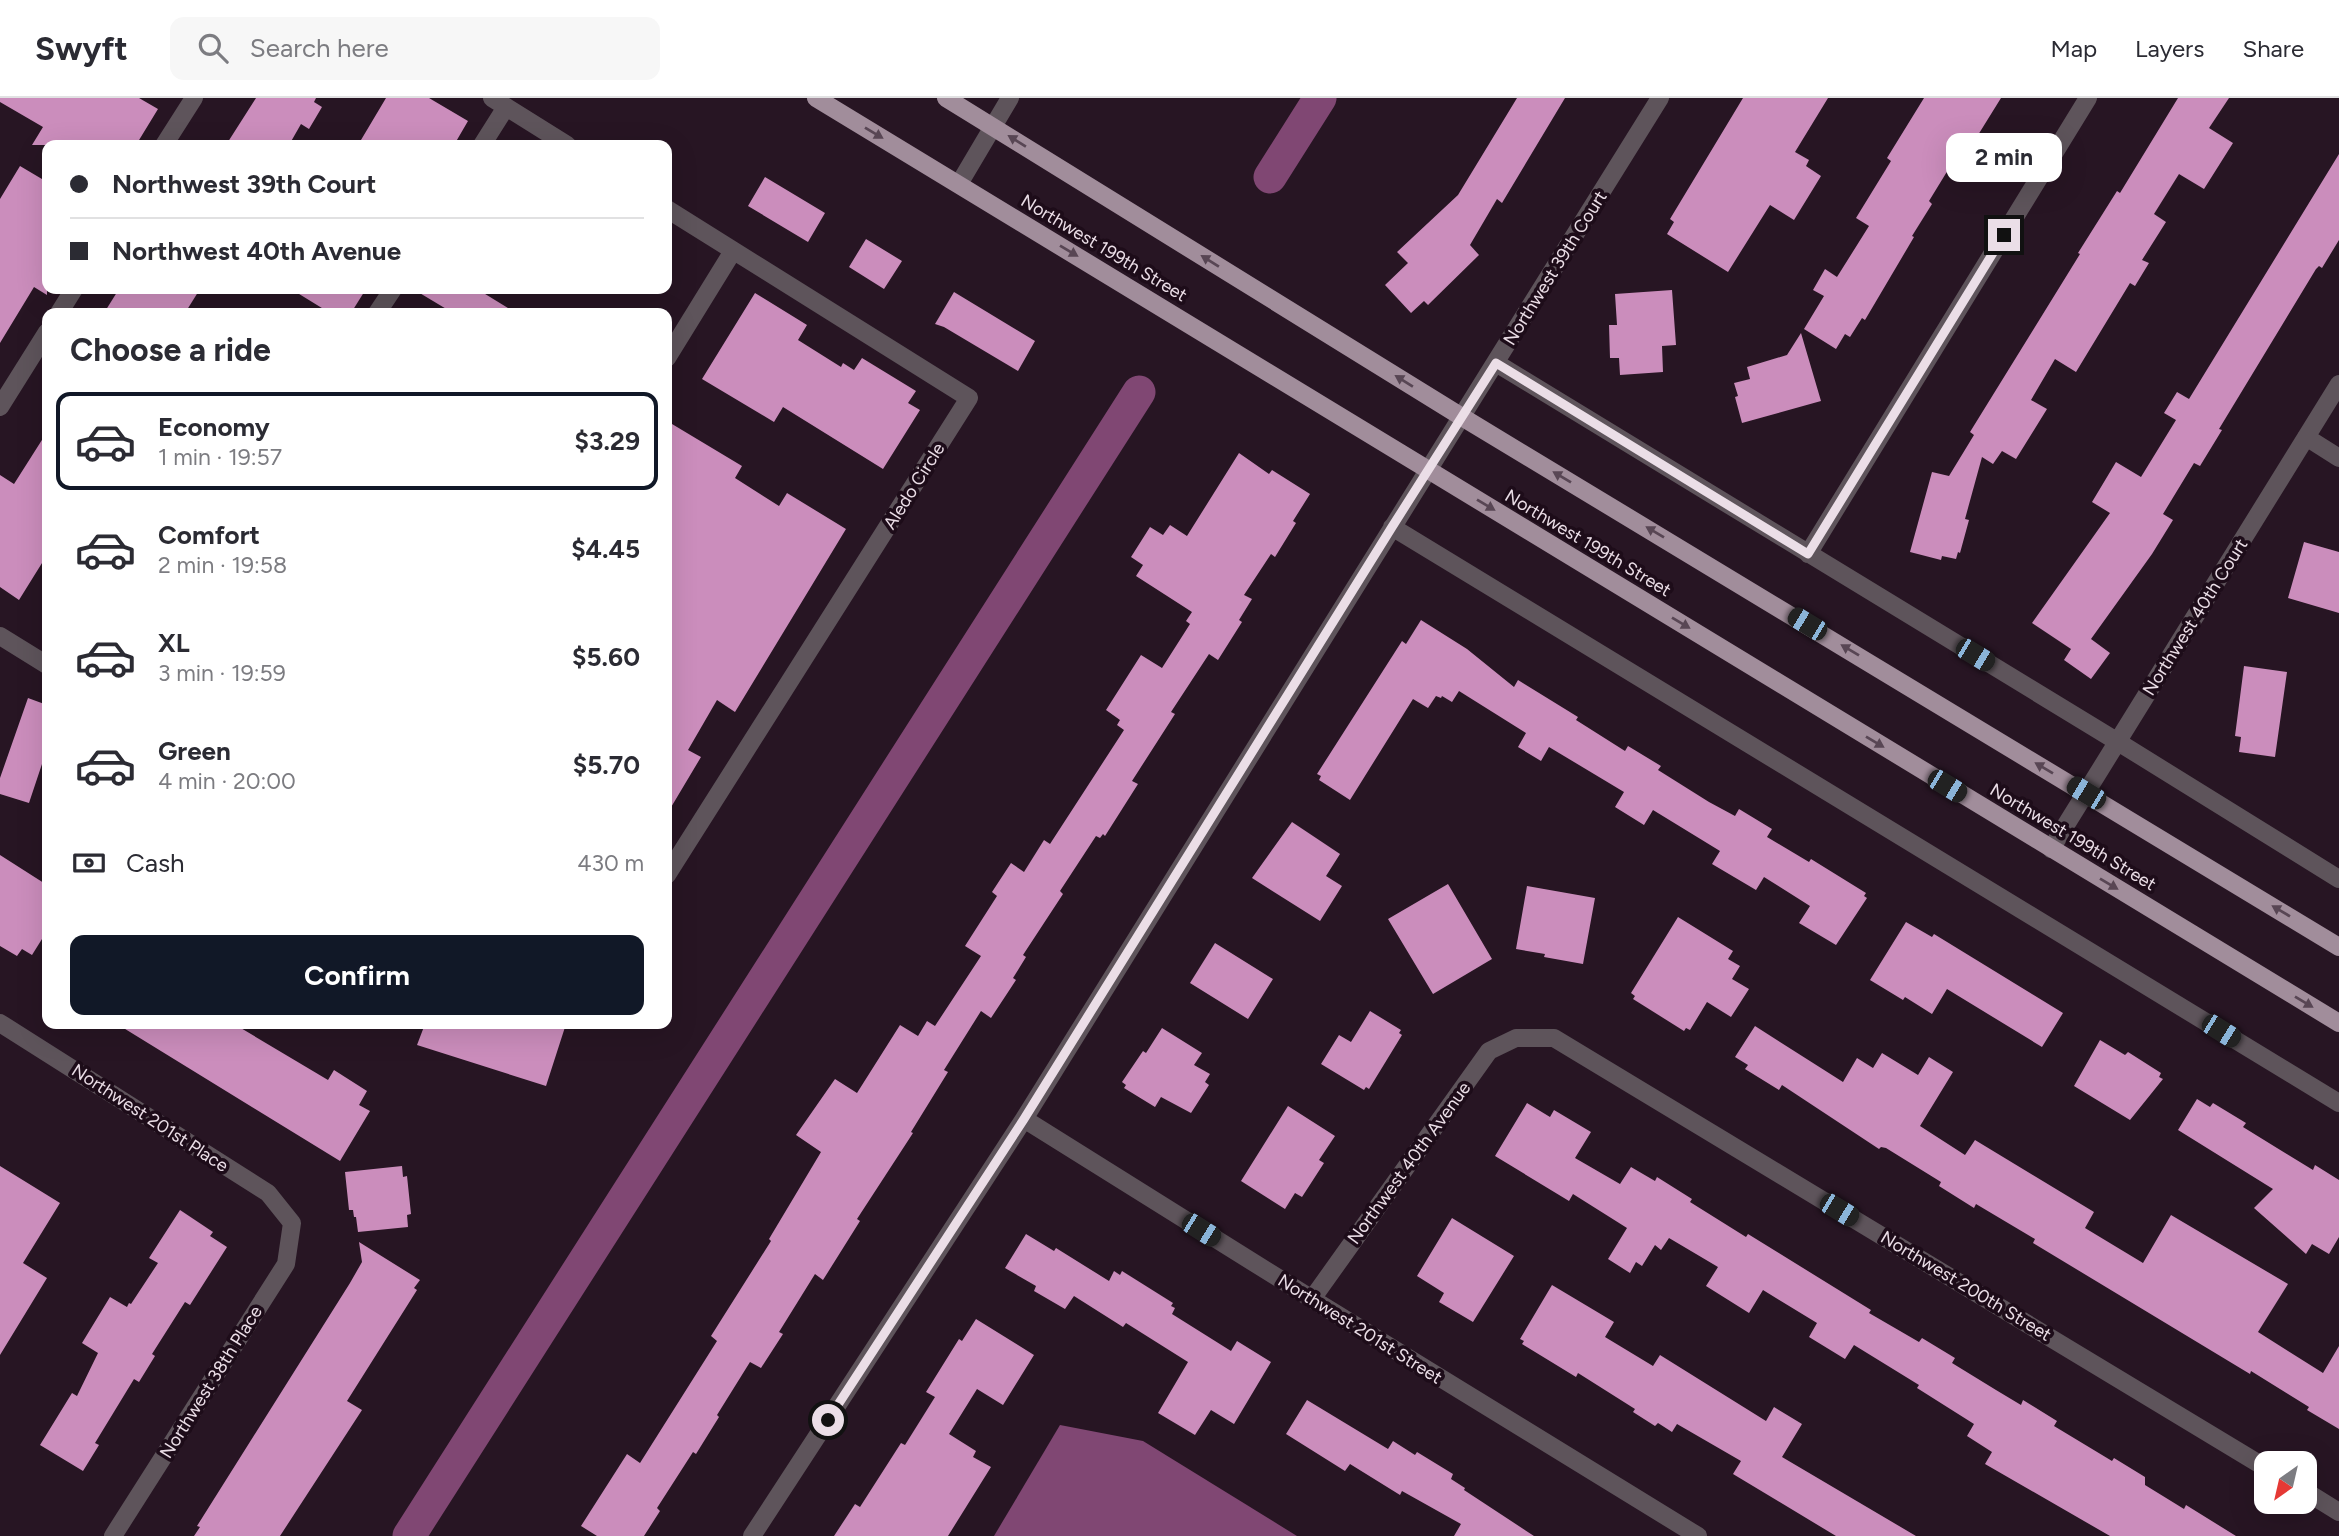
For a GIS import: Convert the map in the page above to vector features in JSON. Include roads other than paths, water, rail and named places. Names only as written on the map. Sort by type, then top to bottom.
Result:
[{"type":"main road","name":"Northwest 199th Street","points":[[816,98],[2339,1023]]},
{"type":"main road","points":[[946,98],[1462,417],[2339,947]]},
{"type":"street","points":[[167,140],[194,98]]},
{"type":"street","points":[[958,184],[1010,98]]},
{"type":"street","name":"Northwest 39th Court","points":[[752,1536],[1024,1119],[1660,98]]},
{"type":"street","points":[[1808,554],[2088,98]]},
{"type":"street","points":[[484,140],[499,102],[558,140]]},
{"type":"street","name":"Aledo Circle","points":[[672,212],[970,398],[672,867]]},
{"type":"street","points":[[672,350],[733,251]]},
{"type":"street","points":[[0,407],[42,340]]},
{"type":"street","points":[[1496,363],[2339,879]]},
{"type":"street","name":"Northwest 40th Court","points":[[2051,849],[2339,384]]},
{"type":"street","points":[[2306,437],[2339,457]]},
{"type":"street","points":[[1392,527],[2339,1103]]},
{"type":"street","points":[[0,636],[42,662]]},
{"type":"street","name":"Northwest 201st Place","points":[[0,1023],[268,1193],[292,1223]]},
{"type":"street","name":"Northwest 40th Avenue","points":[[1312,1299],[1489,1051],[1516,1038]]},
{"type":"street","name":"Northwest 200th Street","points":[[1516,1038],[1554,1038],[2254,1461]]},
{"type":"street","name":"Northwest 201st Street","points":[[1024,1119],[1698,1536]]},
{"type":"street","name":"Northwest 38th Place","points":[[113,1536],[286,1264],[292,1223]]},
{"type":"street","points":[[2317,1498],[2339,1512]]},
{"type":"waterway","points":[[1270,177],[1320,98]]},
{"type":"waterway","points":[[409,1536],[1139,392]]}]
